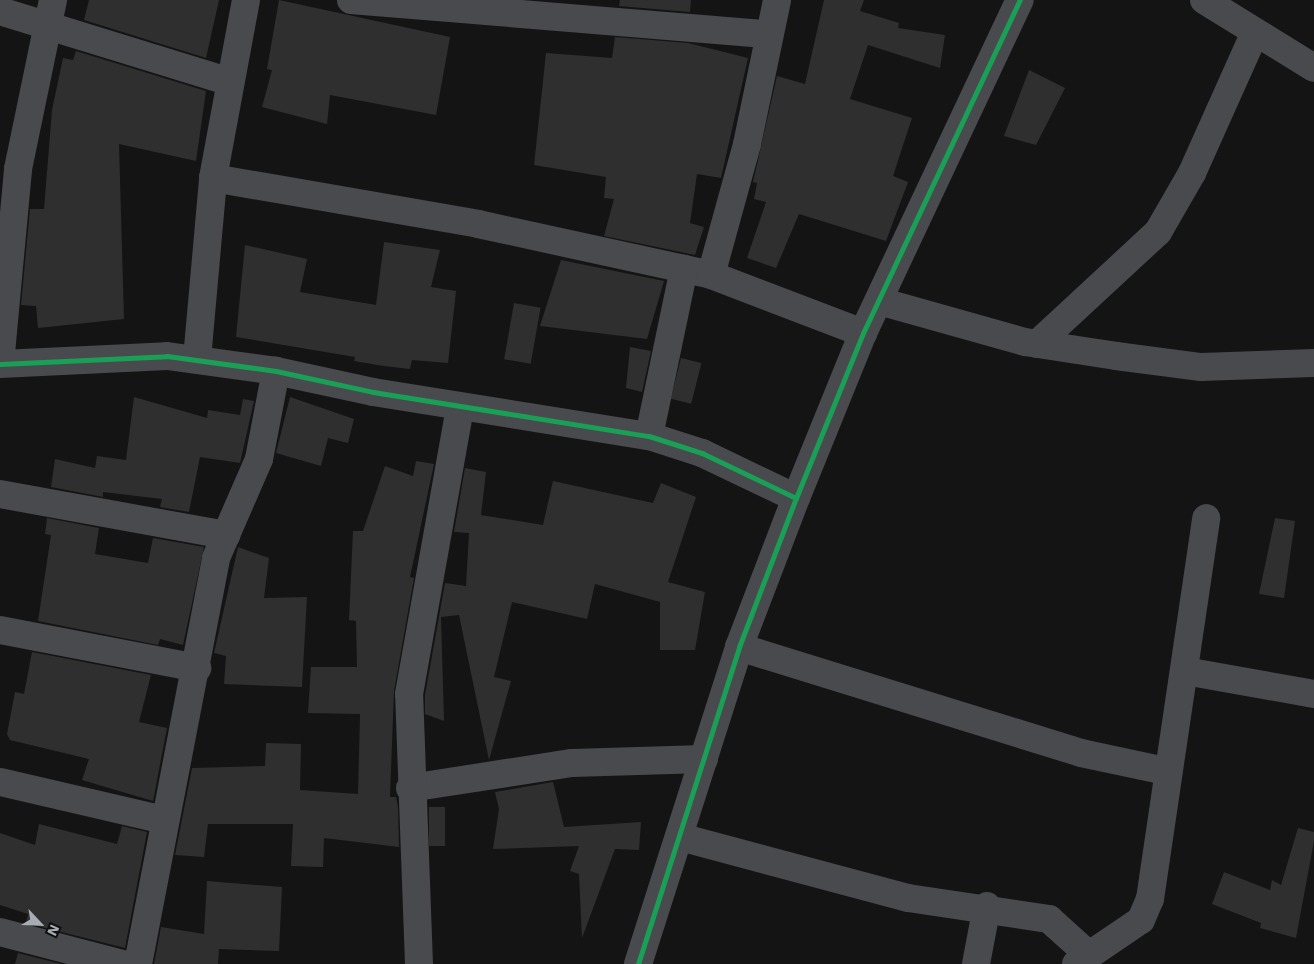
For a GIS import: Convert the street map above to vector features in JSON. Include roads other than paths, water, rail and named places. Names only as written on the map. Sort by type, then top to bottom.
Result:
[{"type":"street","points":[[197,360],[213,178],[228,81],[246,0]]},
{"type":"street","points":[[351,0],[766,34]]},
{"type":"street","points":[[711,275],[747,144],[766,34],[777,0]]},
{"type":"street","points":[[638,964],[739,647],[796,498],[863,333],[1020,0]]},
{"type":"street","points":[[1204,0],[1314,68]]},
{"type":"street","points":[[0,11],[51,12],[104,45],[228,81]]},
{"type":"street","points":[[51,12],[18,169],[0,364],[122,355],[197,360],[276,370],[460,407],[649,436],[702,453],[796,498]]},
{"type":"street","points":[[1037,344],[1158,232],[1192,173],[1255,32]]},
{"type":"street","points":[[213,178],[478,224],[711,275],[863,333]]},
{"type":"street","points":[[649,436],[684,269]]},
{"type":"street","points":[[879,301],[1037,344],[1201,367],[1314,362]]},
{"type":"street","points":[[138,964],[165,820],[197,668],[216,558],[258,459],[276,370]]},
{"type":"street","points":[[419,964],[410,788],[409,694],[460,407]]},
{"type":"street","points":[[0,494],[226,535]]},
{"type":"street","points":[[680,837],[908,898],[987,906],[1049,919],[1083,959],[1141,920],[1150,899],[1166,770],[1185,671],[1206,518]]},
{"type":"street","points":[[0,630],[197,668]]},
{"type":"street","points":[[739,647],[1081,752],[1166,770]]},
{"type":"street","points":[[1185,671],[1314,694]]},
{"type":"street","points":[[410,788],[572,763],[704,759]]},
{"type":"street","points":[[0,782],[165,820]]},
{"type":"street","points":[[976,964],[987,906]]},
{"type":"street","points":[[0,932],[123,964]]}]
